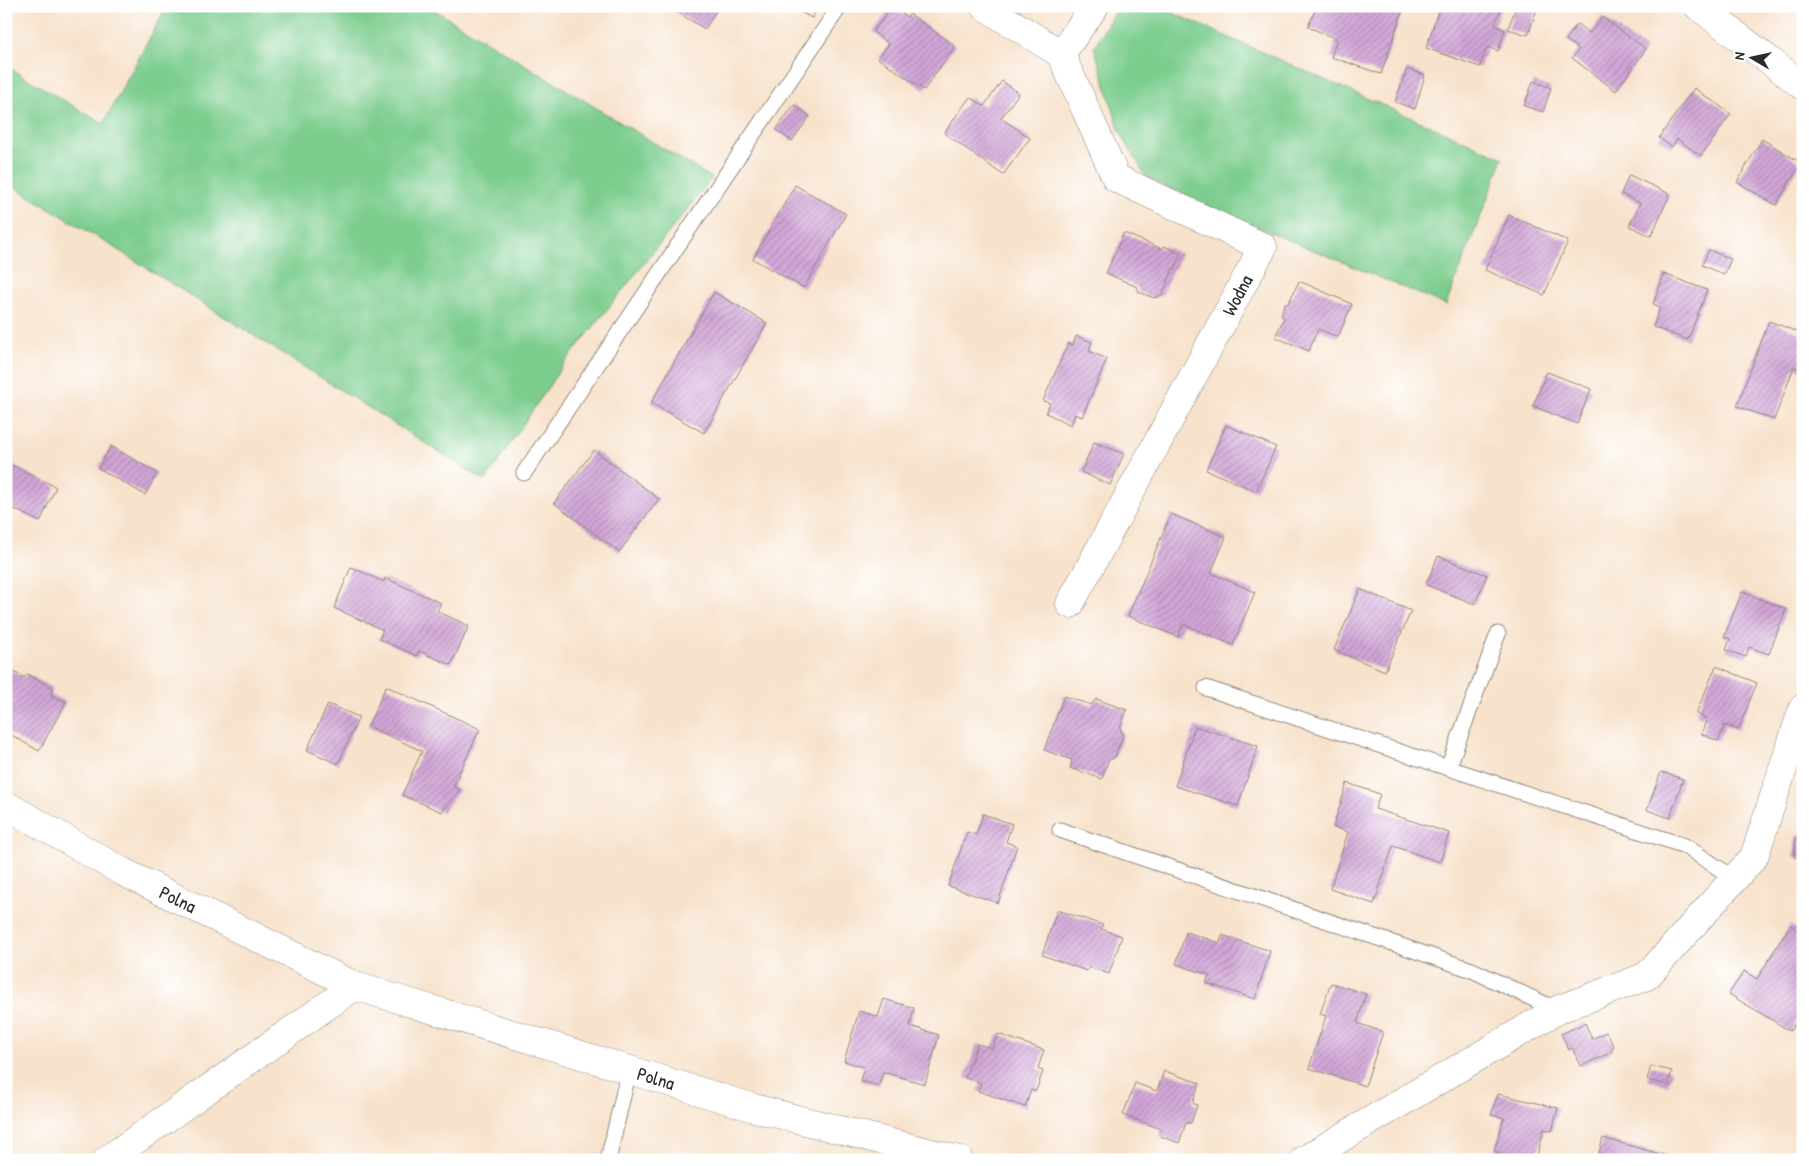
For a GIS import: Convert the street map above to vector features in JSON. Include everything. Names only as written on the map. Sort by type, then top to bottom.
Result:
[{"type":"street","points":[[984,6],[1061,54],[1095,6]]},
{"type":"street","points":[[1698,6],[1803,86]]},
{"type":"street","name":"Wodna","points":[[1061,54],[1116,178],[1263,247],[1070,604]]},
{"type":"street","points":[[1304,1160],[1558,1010],[1647,976],[1754,857],[1803,708]]},
{"type":"street","name":"Polna","points":[[6,805],[124,872],[355,986],[754,1108],[959,1160]]},
{"type":"street","points":[[108,1160],[355,986]]},
{"type":"lane","points":[[524,473],[840,6]]},
{"type":"lane","points":[[1448,768],[1498,634]]},
{"type":"lane","points":[[1206,688],[1685,846],[1735,879]]},
{"type":"lane","points":[[1060,830],[1472,970],[1558,1010]]},
{"type":"lane","points":[[608,1160],[629,1070]]},
{"type":"green space","points":[[167,6],[428,6],[712,178],[563,365],[485,481],[107,243],[6,182],[6,66],[103,124]]},
{"type":"green space","points":[[1118,6],[1157,6],[1503,158],[1446,305],[1185,197],[1146,177],[1120,132],[1094,47]]},
{"type":"building","points":[[671,6],[719,6],[705,29],[670,8]]},
{"type":"building","points":[[801,6],[818,6],[812,18],[798,11]]},
{"type":"building","points":[[892,6],[907,17],[910,14],[955,46],[924,90],[878,58],[889,44],[873,32]]},
{"type":"building","points":[[1317,6],[1393,6],[1403,10],[1381,74],[1331,57],[1337,39],[1308,27]]},
{"type":"building","points":[[1440,6],[1502,6],[1495,25],[1505,30],[1498,51],[1487,47],[1480,67],[1426,48]]},
{"type":"building","points":[[1516,6],[1538,6],[1528,35],[1508,29]]},
{"type":"building","points":[[1602,17],[1646,49],[1616,91],[1572,58],[1579,49],[1566,40],[1577,24],[1590,33]]},
{"type":"building","points":[[1407,69],[1425,75],[1415,109],[1395,102]]},
{"type":"building","points":[[1002,81],[1019,93],[1001,118],[1030,138],[1003,175],[944,133],[970,97],[984,106]]},
{"type":"building","points":[[1533,81],[1551,88],[1543,112],[1524,106]]},
{"type":"building","points":[[1694,88],[1731,114],[1701,156],[1677,139],[1672,147],[1659,138]]},
{"type":"building","points":[[794,105],[810,116],[792,141],[776,130]]},
{"type":"building","points":[[1762,139],[1801,163],[1776,205],[1737,182]]},
{"type":"building","points":[[1629,175],[1670,194],[1651,236],[1629,226],[1640,203],[1621,194]]},
{"type":"building","points":[[795,185],[846,214],[804,288],[753,259]]},
{"type":"building","points":[[1509,215],[1568,241],[1544,295],[1485,270]]},
{"type":"building","points":[[1124,233],[1162,249],[1164,246],[1181,254],[1162,295],[1154,298],[1139,292],[1137,287],[1106,273]]},
{"type":"building","points":[[1709,250],[1731,259],[1724,275],[1702,265]]},
{"type":"building","points":[[1664,274],[1707,290],[1688,340],[1653,327],[1660,307],[1653,304]]},
{"type":"building","points":[[1299,281],[1352,304],[1338,337],[1318,329],[1309,351],[1275,337],[1284,318],[1281,316],[1285,303],[1288,304]]},
{"type":"building","points":[[714,292],[767,323],[704,433],[651,403]]},
{"type":"building","points":[[1769,321],[1803,334],[1803,370],[1794,367],[1774,420],[1737,406]]},
{"type":"building","points":[[1076,336],[1092,342],[1089,351],[1107,359],[1082,417],[1075,414],[1071,425],[1046,413],[1050,403],[1043,401],[1068,343],[1073,345]]},
{"type":"building","points":[[1547,372],[1591,389],[1577,424],[1533,406]]},
{"type":"building","points":[[1226,425],[1276,447],[1256,491],[1206,470]]},
{"type":"building","points":[[1094,442],[1124,454],[1110,485],[1081,472]]},
{"type":"building","points":[[111,446],[157,473],[145,495],[98,468]]},
{"type":"building","points":[[594,450],[659,499],[619,552],[554,503]]},
{"type":"building","points":[[6,462],[56,487],[40,522],[6,505]]},
{"type":"building","points":[[1171,514],[1226,537],[1211,573],[1255,592],[1233,645],[1183,624],[1178,637],[1128,616]]},
{"type":"building","points":[[1438,556],[1487,575],[1475,604],[1426,585]]},
{"type":"building","points":[[351,567],[384,582],[385,578],[441,603],[437,611],[469,626],[451,665],[419,651],[417,656],[379,639],[383,630],[334,608]]},
{"type":"building","points":[[1360,589],[1411,611],[1385,671],[1334,650]]},
{"type":"building","points":[[1742,592],[1786,609],[1769,654],[1749,647],[1746,657],[1726,650],[1730,639],[1724,637]]},
{"type":"building","points":[[1716,666],[1757,683],[1738,730],[1725,725],[1718,741],[1701,734],[1707,719],[1696,714]]},
{"type":"building","points":[[10,670],[25,678],[27,674],[53,688],[51,695],[66,702],[39,751],[6,732],[6,677]]},
{"type":"building","points":[[386,686],[480,729],[453,786],[460,790],[442,812],[402,795],[422,751],[368,726]]},
{"type":"building","points":[[1064,696],[1091,705],[1096,699],[1127,710],[1120,728],[1123,735],[1115,757],[1108,761],[1102,779],[1070,768],[1072,760],[1044,750]]},
{"type":"building","points":[[328,704],[359,717],[338,764],[307,750]]},
{"type":"building","points":[[1195,726],[1258,746],[1238,806],[1175,786]]},
{"type":"building","points":[[1661,772],[1683,779],[1670,818],[1647,810]]},
{"type":"building","points":[[1347,783],[1380,794],[1375,809],[1449,833],[1440,862],[1393,846],[1374,904],[1330,889],[1348,832],[1333,827]]},
{"type":"building","points":[[983,814],[1012,824],[1006,842],[1017,846],[998,903],[948,886],[967,832],[976,835]]},
{"type":"building","points":[[1796,836],[1803,837],[1803,858],[1794,857]]},
{"type":"building","points":[[1057,910],[1103,925],[1101,929],[1122,936],[1109,974],[1089,967],[1087,971],[1042,955]]},
{"type":"building","points":[[1790,925],[1803,933],[1803,1011],[1790,1031],[1729,994],[1744,971],[1757,979]]},
{"type":"building","points":[[1186,932],[1220,943],[1222,935],[1270,951],[1255,999],[1206,983],[1209,975],[1176,964]]},
{"type":"building","points":[[1331,983],[1366,994],[1357,1023],[1383,1032],[1365,1086],[1309,1068],[1326,1016],[1320,1014]]},
{"type":"building","points":[[884,999],[914,1008],[910,1026],[939,1035],[925,1084],[883,1072],[879,1086],[860,1081],[864,1067],[844,1061],[859,1011],[878,1017]]},
{"type":"building","points":[[1585,1023],[1592,1039],[1606,1032],[1614,1046],[1610,1053],[1581,1066],[1572,1048],[1569,1050],[1561,1034]]},
{"type":"building","points":[[998,1034],[1044,1050],[1038,1068],[1043,1071],[1036,1091],[1031,1090],[1025,1107],[978,1091],[981,1083],[965,1078],[977,1044],[992,1048]]},
{"type":"building","points":[[1651,1066],[1672,1071],[1668,1085],[1647,1080]]},
{"type":"building","points":[[1164,1071],[1200,1083],[1193,1101],[1197,1105],[1191,1123],[1186,1123],[1179,1143],[1160,1136],[1161,1129],[1123,1115],[1135,1083],[1157,1091]]},
{"type":"building","points":[[1498,1094],[1558,1108],[1552,1131],[1544,1129],[1536,1160],[1507,1160],[1503,1159],[1500,1153],[1494,1151],[1504,1118],[1491,1115]]},
{"type":"building","points":[[1603,1138],[1678,1159],[1678,1160],[1597,1160]]}]
